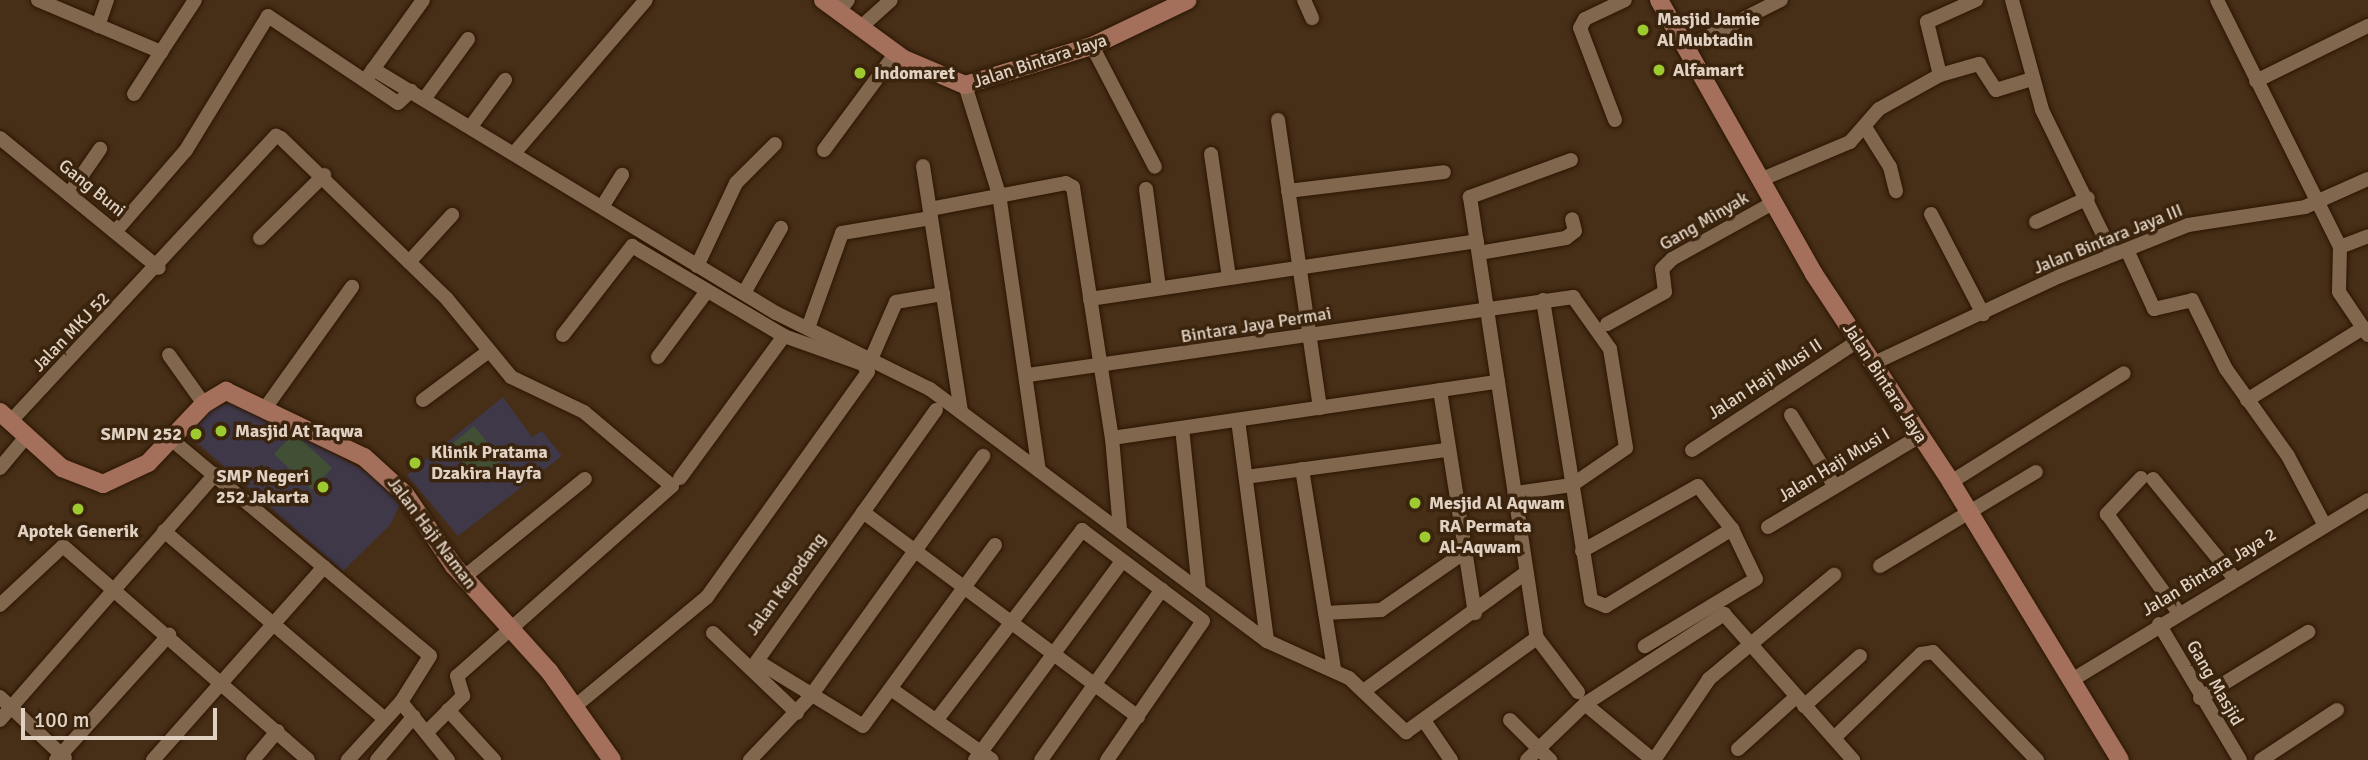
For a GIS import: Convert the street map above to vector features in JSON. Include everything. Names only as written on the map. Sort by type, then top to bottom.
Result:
[{"type":"street","points":[[38,0],[161,52]]},
{"type":"street","points":[[97,26],[107,0]]},
{"type":"street","points":[[134,94],[195,0]]},
{"type":"street","points":[[369,76],[423,0]]},
{"type":"street","points":[[516,151],[646,0]]},
{"type":"street","name":"Jalan Bintara Jaya","points":[[823,0],[843,5],[861,27],[895,54],[965,85],[1092,46],[1188,0]]},
{"type":"street","points":[[861,27],[891,0]]},
{"type":"street","points":[[1304,0],[1312,18]]},
{"type":"street","points":[[1615,120],[1580,28],[1584,19],[1625,0]]},
{"type":"street","name":"Jalan Bintara Jaya","points":[[1659,0],[1773,203],[1872,364],[1970,512],[2120,760]]},
{"type":"street","points":[[1687,47],[1781,0]]},
{"type":"street","points":[[1940,75],[1927,22],[1976,0]]},
{"type":"street","points":[[2012,0],[2050,131],[2120,253],[2154,309],[2192,300],[2247,400],[2288,456],[2325,526]]},
{"type":"street","points":[[2217,0],[2315,204],[2340,247],[2339,292],[2365,332],[2247,400]]},
{"type":"street","points":[[116,232],[191,143],[268,16],[369,76],[418,94],[516,151],[744,293],[808,328],[872,357],[961,412],[1267,641],[1334,668],[1365,690],[1406,732],[1425,722],[1537,638]]},
{"type":"street","points":[[2256,81],[2368,26]]},
{"type":"street","points":[[418,94],[468,39]]},
{"type":"street","points":[[1092,46],[1155,167]]},
{"type":"street","points":[[824,150],[895,54]]},
{"type":"street","points":[[1760,180],[1850,142],[1879,109],[1940,75],[1979,64],[1996,90],[2033,79]]},
{"type":"street","points":[[472,125],[505,80]]},
{"type":"street","points":[[965,85],[977,107],[999,194],[1028,375],[1039,470]]},
{"type":"street","points":[[1278,120],[1320,408]]},
{"type":"street","points":[[1865,127],[1890,167],[1896,191]]},
{"type":"street","name":"Jalan MKJ 52","points":[[5,417],[159,268],[276,136],[324,175]]},
{"type":"street","name":"Gang Buni","points":[[0,138],[159,268]]},
{"type":"street","points":[[698,266],[736,183],[775,144]]},
{"type":"street","points":[[69,194],[100,149]]},
{"type":"street","points":[[1211,154],[1229,277]]},
{"type":"street","points":[[1571,160],[1470,197],[1537,638],[1582,698],[1653,760],[1691,700],[1752,641],[1834,575]]},
{"type":"street","points":[[923,166],[961,412]]},
{"type":"street","points":[[1288,191],[1444,173]]},
{"type":"street","points":[[260,238],[324,175],[409,262],[524,389],[584,412],[668,480],[671,490],[457,676],[463,696],[427,732]]},
{"type":"street","points":[[602,207],[622,175]]},
{"type":"street","name":"Jalan Bintara Jaya III","points":[[1872,364],[2188,225],[2315,204],[2368,178]]},
{"type":"street","points":[[808,328],[842,233],[930,214],[999,194],[1066,183],[1073,187],[1112,438],[1120,530]]},
{"type":"street","points":[[1146,189],[1159,288]]},
{"type":"street","points":[[2036,222],[2088,198]]},
{"type":"street","name":"Gang Minyak","points":[[1607,324],[1665,292],[1661,269],[1672,259],[1773,203]]},
{"type":"street","points":[[1931,214],[1983,314]]},
{"type":"street","points":[[409,262],[452,215]]},
{"type":"street","points":[[1090,299],[1299,266],[1566,238],[1575,231],[1572,219]]},
{"type":"street","points":[[744,293],[781,228]]},
{"type":"street","points":[[2340,247],[2368,236]]},
{"type":"street","points":[[563,335],[632,246],[784,336],[863,364],[868,372],[707,597],[574,707]]},
{"type":"street","points":[[266,407],[352,287]]},
{"type":"street","points":[[658,357],[707,291]]},
{"type":"street","points":[[872,357],[896,302],[943,294]]},
{"type":"street","name":"Bintara Jaya Permai","points":[[1028,375],[1102,369],[1573,297],[1610,349],[1627,443],[1572,485]]},
{"type":"street","points":[[1542,300],[1591,600],[1606,606],[1732,529]]},
{"type":"street","points":[[680,478],[784,336]]},
{"type":"street","name":"Jalan Haji Musi II","points":[[1692,450],[1858,341]]},
{"type":"street","points":[[423,400],[489,351]]},
{"type":"street","points":[[169,355],[204,404]]},
{"type":"street","points":[[1951,482],[2124,373]]},
{"type":"street","points":[[1112,438],[1498,382]]},
{"type":"street","points":[[1440,390],[1446,450],[1475,613]]},
{"type":"street","name":"Jalan Haji Naman","points":[[5,417],[62,468],[103,484],[140,468],[172,440],[204,404],[232,391],[388,474],[463,578],[513,630],[612,760]]},
{"type":"street","points":[[936,411],[863,513],[1052,653],[1094,688],[1138,717]]},
{"type":"street","points":[[1791,415],[1835,487]]},
{"type":"street","points":[[1238,419],[1267,641]]},
{"type":"street","points":[[1182,428],[1199,590]]},
{"type":"street","name":"Jalan Haji Musi I","points":[[1769,527],[1920,436]]},
{"type":"street","points":[[0,468],[26,437]]},
{"type":"street","points":[[172,440],[430,656],[401,702],[348,760]]},
{"type":"street","points":[[1246,477],[1446,450]]},
{"type":"street","points":[[750,760],[810,697],[983,456]]},
{"type":"street","points":[[1302,469],[1334,668]]},
{"type":"street","points":[[1880,566],[2036,472]]},
{"type":"street","points":[[0,720],[215,474]]},
{"type":"street","points":[[463,578],[585,479]]},
{"type":"street","points":[[2179,613],[2107,514],[2147,479],[2235,579]]},
{"type":"street","points":[[1515,493],[1572,485]]},
{"type":"street","points":[[1582,551],[1703,487],[1732,529],[1756,579],[1645,646]]},
{"type":"street","name":"Jalan Bintara Jaya 2","points":[[2071,680],[2159,624],[2368,500]]},
{"type":"street","name":"Jalan Kepodang","points":[[810,697],[757,658],[863,513]]},
{"type":"street","points":[[938,718],[1079,530],[1203,622],[1107,760]]},
{"type":"street","points":[[164,531],[384,719]]},
{"type":"street","points":[[0,605],[58,545],[116,589],[308,760]]},
{"type":"street","points":[[810,697],[860,727],[891,689],[995,545]]},
{"type":"street","points":[[1325,613],[1381,610],[1465,552]]},
{"type":"street","points":[[891,689],[938,718],[983,757],[1052,653],[1122,561]]},
{"type":"street","points":[[153,760],[324,567]]},
{"type":"street","points":[[1365,690],[1475,613],[1527,572]]},
{"type":"street","points":[[1041,760],[1162,589]]},
{"type":"street","points":[[1532,755],[1582,698],[1719,615],[1731,617],[1853,760]]},
{"type":"street","name":"Gang Masjid","points":[[2159,624],[2200,698],[2240,760]]},
{"type":"street","points":[[2200,698],[2308,632]]},
{"type":"street","points":[[713,633],[797,713]]},
{"type":"street","points":[[0,697],[61,758],[169,635]]},
{"type":"street","points":[[1833,738],[1921,654],[1933,652],[2037,760]]},
{"type":"street","points":[[1738,749],[1860,656]]},
{"type":"street","points":[[401,702],[448,760]]},
{"type":"street","points":[[448,710],[494,760]]},
{"type":"street","points":[[2261,760],[2337,710]]},
{"type":"street","points":[[377,760],[414,716]]},
{"type":"street","points":[[1510,720],[1532,755],[1550,760]]},
{"type":"street","points":[[1425,722],[1451,760]]},
{"type":"street","points":[[253,760],[277,731]]},
{"type":"shaded area","points":[[503,397],[532,437],[542,431],[562,456],[458,536],[407,475]]},
{"type":"shaded area","name":"SMP Negeri 252 Jakarta","points":[[239,400],[405,494],[390,525],[343,571],[187,434],[202,412]]},
{"type":"green space","points":[[474,426],[502,460],[477,480],[449,446]]},
{"type":"green space","points":[[294,433],[332,468],[312,490],[274,454]]},
{"type":"place","name":"Masjid Jamie Al Mubtadin","points":[[1643,30]]},
{"type":"place","name":"Alfamart","points":[[1659,70]]},
{"type":"place","name":"Indomaret","points":[[860,73]]},
{"type":"place","name":"Masjid At Taqwa","points":[[221,431]]},
{"type":"place","name":"SMPN 252","points":[[196,434]]},
{"type":"place","name":"Klinik Pratama Dzakira Hayfa","points":[[415,463]]},
{"type":"place","name":"SMP Negeri 252 Jakarta","points":[[323,487]]},
{"type":"place","name":"Mesjid Al Aqwam","points":[[1415,503]]},
{"type":"place","name":"Apotek Generik","points":[[78,509]]},
{"type":"place","name":"RA Permata Al-Aqwam","points":[[1425,537]]}]
